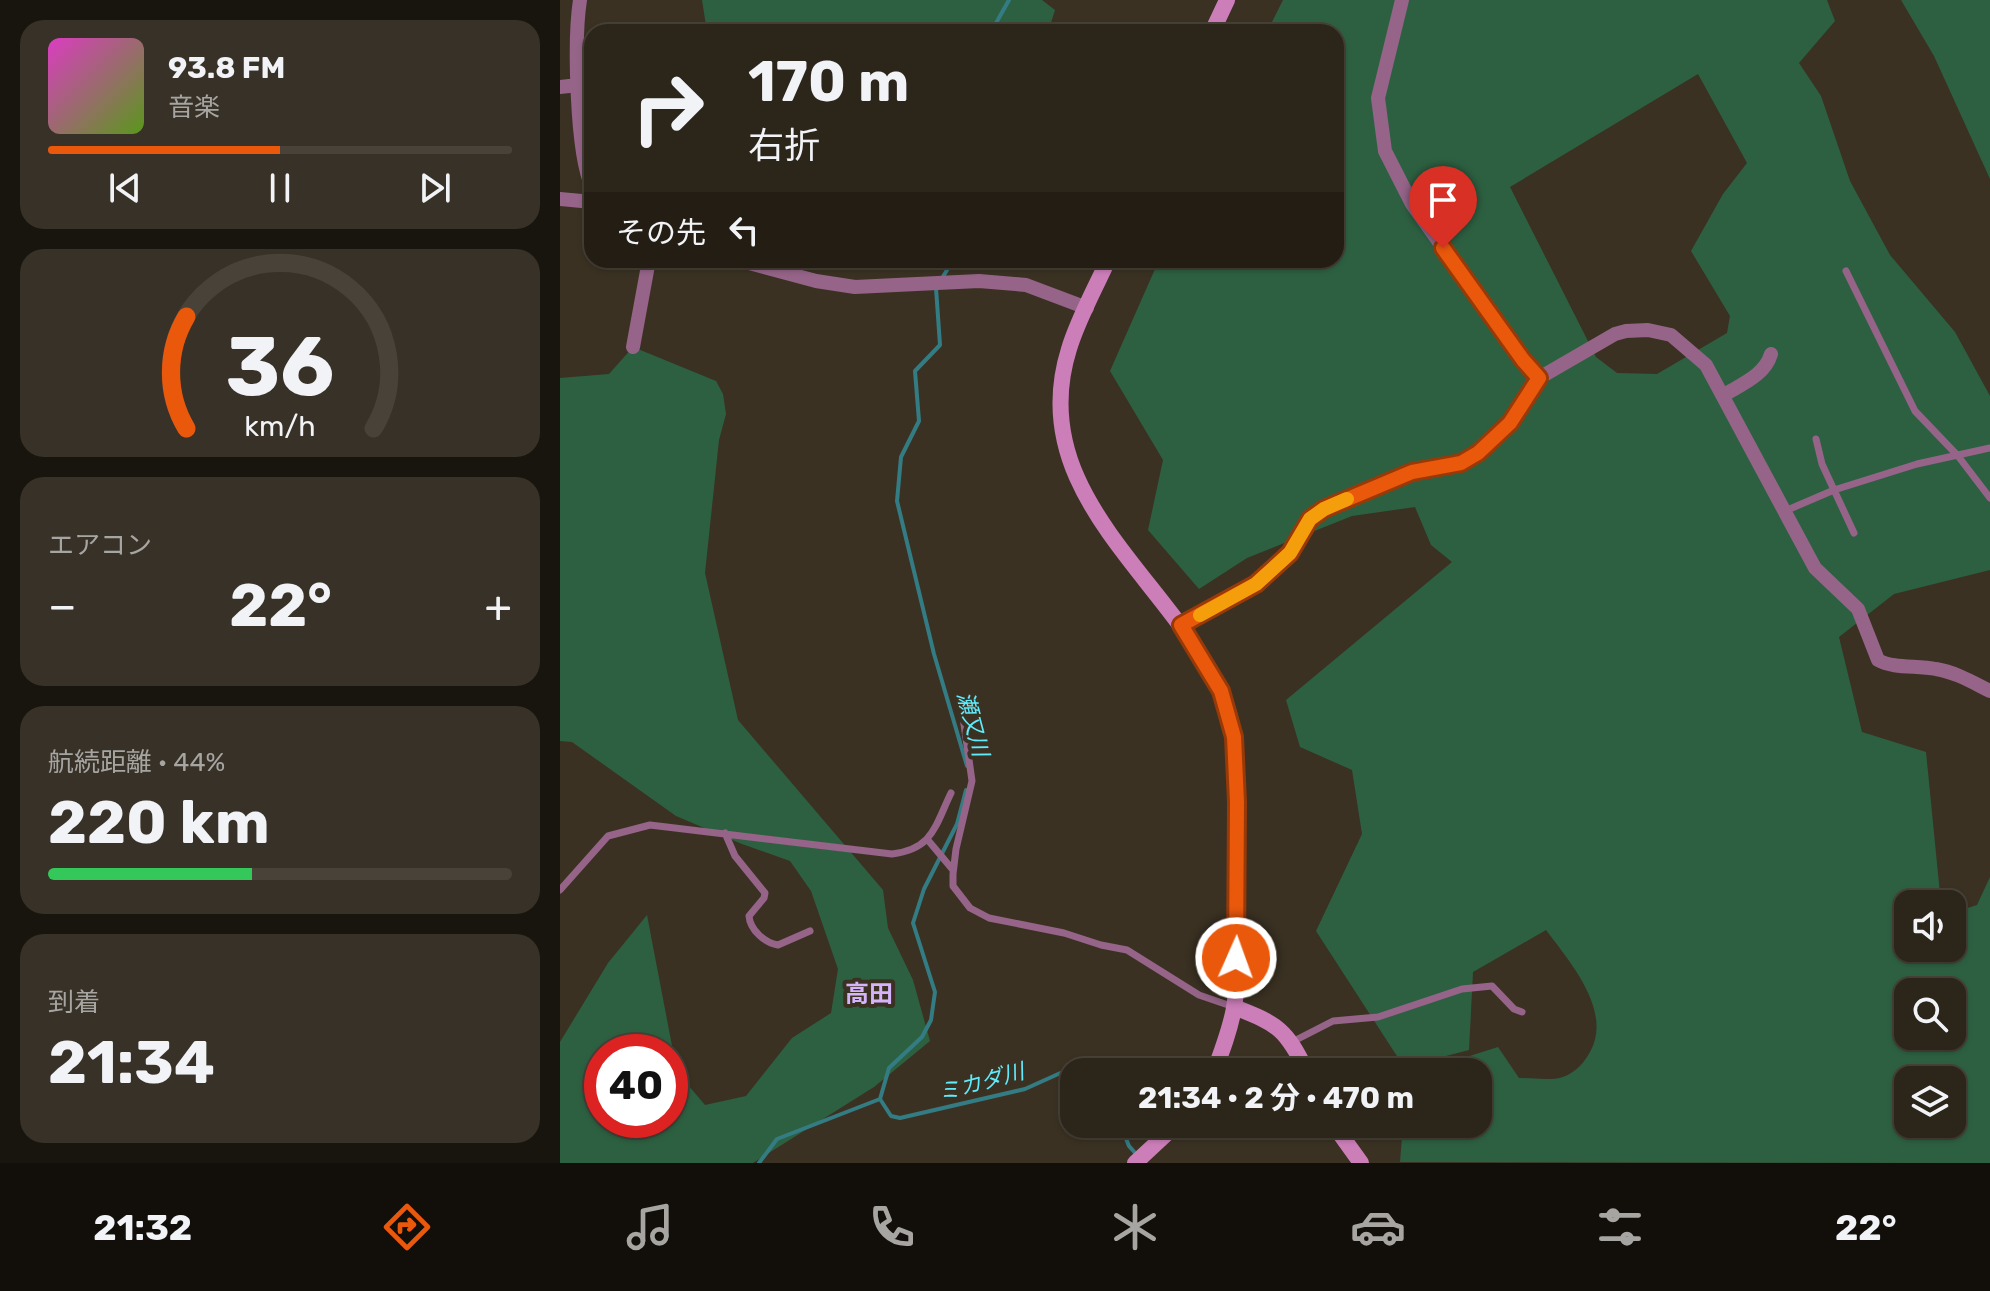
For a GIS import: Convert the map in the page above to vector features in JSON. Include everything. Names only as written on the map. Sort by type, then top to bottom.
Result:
[{"type":"street","points":[[580,0],[577,18],[578,85],[584,154]]},
{"type":"street","points":[[1216,24],[1227,0]]},
{"type":"street","points":[[1402,0],[1378,98],[1385,151],[1412,204],[1539,378]]},
{"type":"street","points":[[560,87],[578,85]]},
{"type":"street","points":[[560,199],[584,201]]},
{"type":"street","points":[[633,347],[648,268]]},
{"type":"street","points":[[768,268],[816,281],[855,287],[979,281],[1026,285],[1087,308]]},
{"type":"street","points":[[1104,268],[1068,349],[1061,391],[1063,436],[1087,501],[1112,538],[1181,625],[1221,691],[1234,737],[1237,864],[1234,1007],[1218,1058]]},
{"type":"street","points":[[1181,625],[1256,584],[1290,553],[1310,519],[1324,509],[1412,472],[1461,463],[1478,453],[1510,423],[1539,378],[1615,334],[1660,331],[1671,335],[1706,365],[1815,568],[1858,609],[1878,660],[1885,664],[1954,673],[1990,691]]},
{"type":"street","points":[[1724,395],[1761,371],[1769,363],[1771,354]]},
{"type":"street","points":[[1234,1007],[1264,1018],[1285,1033],[1300,1058]]},
{"type":"street","points":[[1135,1163],[1162,1138]]},
{"type":"street","points":[[1343,1138],[1361,1163]]},
{"type":"lane","points":[[1846,271],[1915,411],[1958,456],[1990,498]]},
{"type":"lane","points":[[1816,439],[1834,490],[1854,533]]},
{"type":"lane","points":[[1785,511],[1834,490],[1917,464],[1990,448]]},
{"type":"lane","points":[[963,717],[972,781],[956,849],[953,886],[970,908],[989,918],[1127,950],[1199,995],[1234,1007]]},
{"type":"lane","points":[[560,890],[608,836],[650,825],[892,854],[911,851],[927,839],[951,793]]},
{"type":"lane","points":[[725,833],[735,856],[765,893],[749,916],[755,930],[765,940],[778,945],[810,931]]},
{"type":"lane","points":[[927,839],[953,870]]},
{"type":"lane","points":[[1292,1042],[1333,1021],[1378,1017],[1475,986],[1492,986],[1514,1009],[1522,1012]]},
{"type":"green space","points":[[702,0],[1042,0],[1055,10],[1051,24],[706,24]]},
{"type":"green space","points":[[1283,0],[1827,0],[1835,21],[1799,63],[1821,96],[1850,181],[1890,255],[1955,332],[1990,396],[1990,570],[1894,594],[1839,637],[1862,732],[1926,752],[1940,890],[1894,890],[1894,962],[1966,962],[1966,909],[1977,905],[1990,877],[1990,1163],[1400,1162],[1402,1138],[1492,1138],[1492,1058],[1463,1058],[1498,1047],[1519,1078],[1563,1077],[1576,1070],[1588,1056],[1596,1036],[1593,1004],[1586,988],[1546,930],[1473,972],[1469,1050],[1438,1058],[1398,1058],[1316,931],[1362,834],[1352,770],[1300,747],[1286,700],[1452,562],[1431,545],[1415,507],[1352,516],[1247,558],[1199,589],[1148,530],[1163,460],[1110,371],[1155,268],[1344,268],[1344,24],[1271,24]],"holes":[[[1698,74],[1747,163],[1723,194],[1691,251],[1730,316],[1727,333],[1657,374],[1617,373],[1596,357],[1510,187]]]},
{"type":"green space","points":[[1901,0],[1990,0],[1990,179],[1934,56]]},
{"type":"green space","points":[[633,347],[716,381],[723,394],[726,414],[719,440],[705,573],[738,720],[883,890],[888,928],[913,980],[930,1041],[874,1087],[753,1163],[560,1163],[560,1042],[608,963],[647,915],[670,1034],[584,1034],[584,1138],[688,1138],[688,1085],[705,1105],[746,1096],[792,1038],[831,1013],[838,969],[811,891],[790,861],[676,816],[572,742],[560,741],[560,378],[609,374]]},
{"type":"waterway","name":"瀬又川","points":[[996,24],[1009,0]]},
{"type":"waterway","name":"瀬又川","points":[[941,280],[948,268]]},
{"type":"waterway","name":"瀬又川","points":[[936,288],[940,345],[915,371],[919,421],[901,457],[897,501],[934,654],[967,766]]},
{"type":"waterway","name":"瀬又川","points":[[880,1099],[889,1068],[922,1037],[931,1020],[935,992],[913,923],[924,889],[957,824],[966,790]]},
{"type":"waterway","name":"ミカダ川","points":[[880,1099],[891,1116],[900,1118],[1025,1089],[1060,1073]]},
{"type":"waterway","name":"瀬又川","points":[[759,1163],[777,1139],[880,1099]]},
{"type":"waterway","name":"ミカダ川","points":[[1126,1138],[1137,1155]]},
{"type":"slow traffic","points":[[1200,615],[1256,584],[1290,553],[1310,519],[1347,499]]},
{"type":"district","name":"高田","points":[[869,994]]},
{"type":"route","points":[[1236,958],[1237,802],[1234,737],[1221,691],[1181,625],[1256,584],[1290,553],[1310,519],[1324,509],[1412,472],[1461,463],[1478,453],[1510,423],[1539,378],[1443,248]]}]
